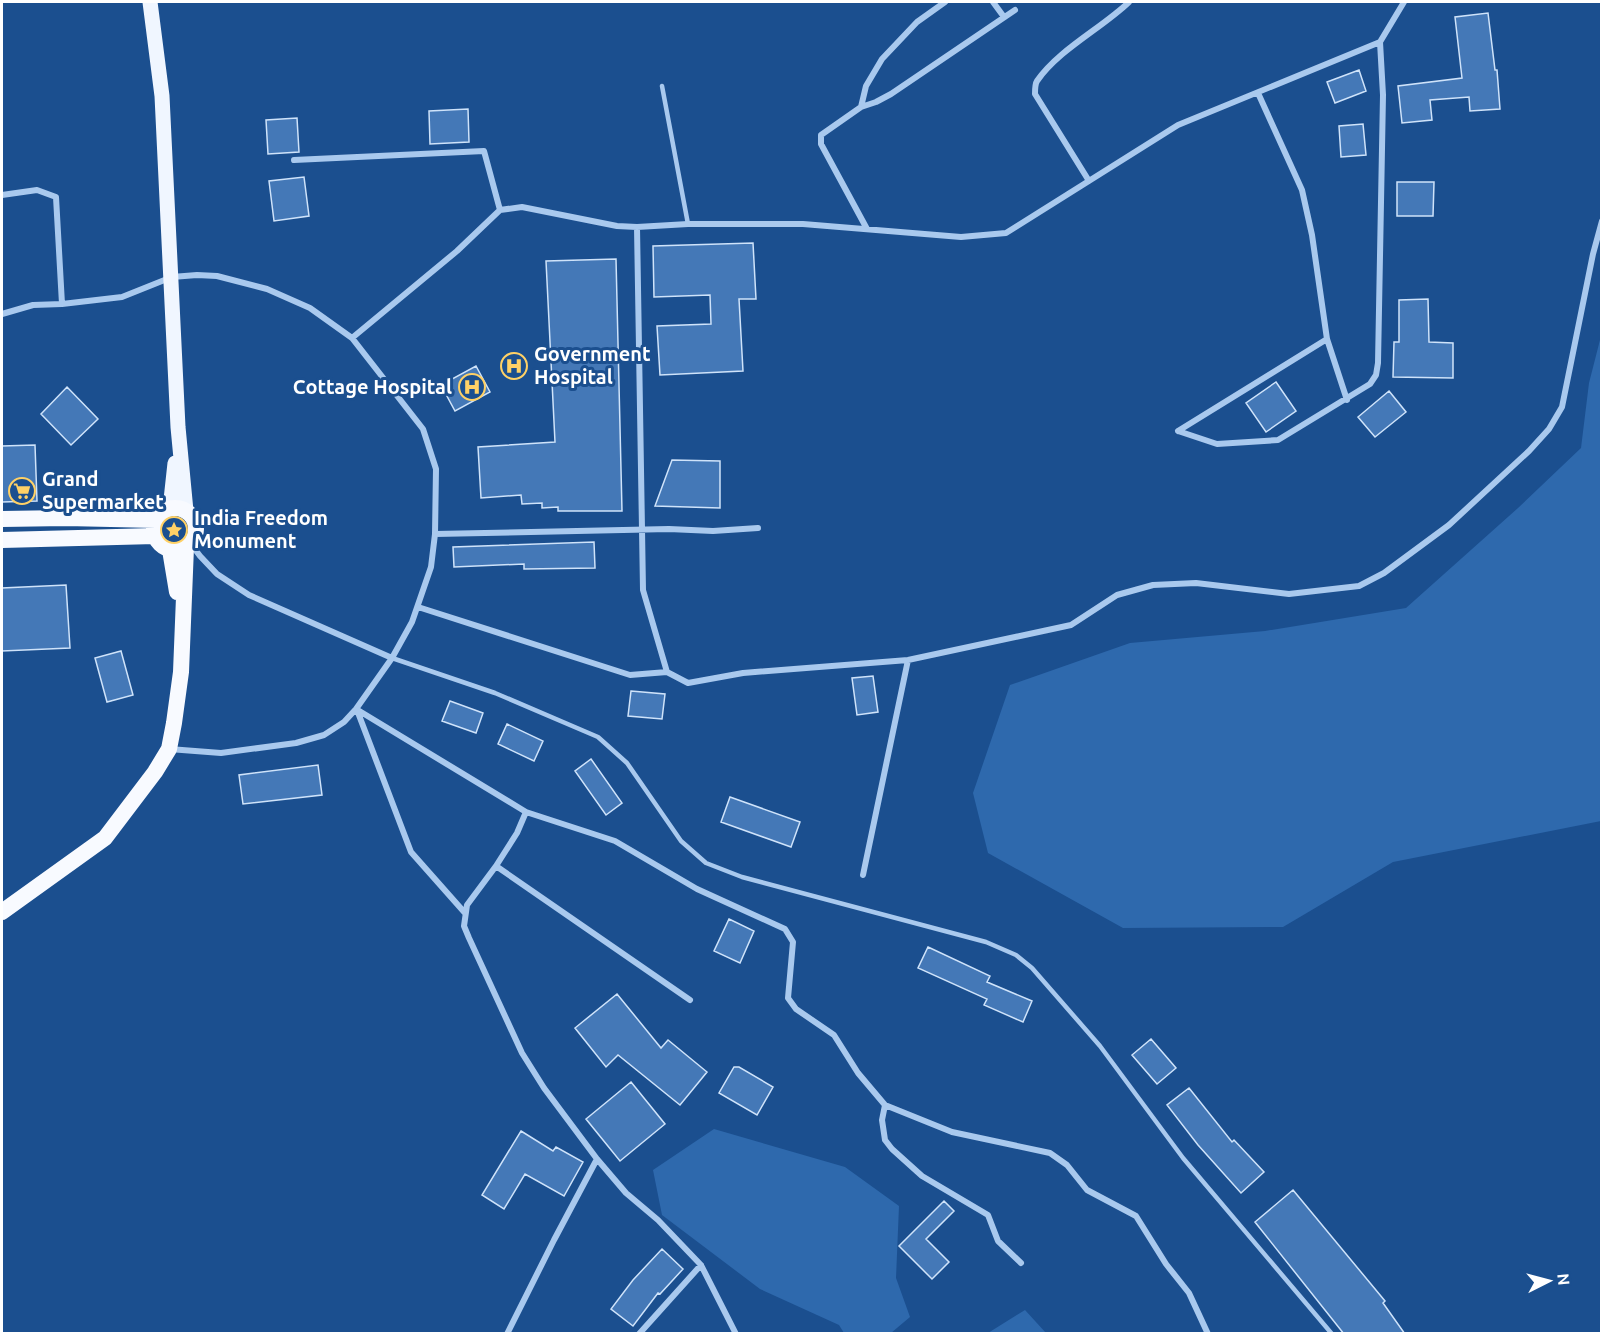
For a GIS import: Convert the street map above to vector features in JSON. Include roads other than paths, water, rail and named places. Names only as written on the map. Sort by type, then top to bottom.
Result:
[{"type":"highway","points":[[178,510],[190,515],[196,526],[194,538],[182,547],[161,545],[155,528],[159,515],[178,510]]},
{"type":"highway","points":[[2,519],[66,518],[155,528]]},
{"type":"highway","points":[[2,540],[155,528]]},
{"type":"highway","points":[[2,912],[105,838],[155,772],[169,749],[181,672],[182,547]]},
{"type":"main road","points":[[150,2],[162,96],[172,277],[178,427],[178,510]]},
{"type":"street","points":[[861,106],[866,86],[882,59],[917,22],[945,2]]},
{"type":"street","points":[[993,2],[1004,17]]},
{"type":"street","points":[[1089,181],[1035,94],[1036,82],[1061,56],[1129,2]]},
{"type":"street","points":[[1327,339],[1178,431],[1217,444],[1278,440],[1347,400],[1370,384],[1376,375],[1383,94],[1380,42],[1404,2]]},
{"type":"street","points":[[867,229],[821,144],[821,135],[861,106],[876,102],[891,93],[1015,10]]},
{"type":"street","points":[[352,338],[457,251],[500,210],[522,207],[617,226],[637,227],[688,224],[803,224],[961,237],[1006,233],[1178,124],[1380,42]]},
{"type":"street","points":[[1258,93],[1302,190],[1312,235],[1327,339],[1347,400]]},
{"type":"street","points":[[294,160],[484,151],[500,210]]},
{"type":"street","points":[[2,195],[37,190],[56,197],[63,304]]},
{"type":"street","points":[[418,607],[630,675],[667,672],[688,683],[743,673],[908,660],[1071,625],[1117,595],[1153,585],[1196,583],[1289,594],[1359,586],[1384,573],[1449,525],[1529,451],[1549,429],[1562,406],[1593,254],[1602,221]]},
{"type":"street","points":[[637,227],[643,590],[667,672]]},
{"type":"street","points":[[2,314],[33,305],[122,297],[172,277],[218,276],[267,289],[310,308],[352,338],[423,429],[436,469],[435,534],[431,567],[412,622],[392,658],[357,709],[344,722],[324,735],[296,743],[221,753],[169,749]]},
{"type":"street","points":[[435,534],[669,529],[713,531],[758,528]]},
{"type":"street","points":[[182,547],[200,556],[217,574],[249,595],[392,658]]},
{"type":"street","points":[[863,874],[908,660]]},
{"type":"street","points":[[357,709],[526,812],[615,841],[697,889],[785,929],[793,942],[788,998],[796,1009],[834,1035],[858,1073],[885,1105],[952,1132],[1050,1153],[1067,1165],[1087,1190],[1136,1216],[1166,1264],[1189,1293],[1208,1334]]},
{"type":"street","points":[[357,709],[411,852],[465,913]]},
{"type":"street","points":[[526,812],[517,833],[467,905],[465,926],[469,938],[522,1053],[544,1088],[597,1159],[626,1193],[658,1220],[701,1265],[736,1334]]},
{"type":"street","points":[[496,866],[690,1000]]},
{"type":"street","points":[[885,1105],[882,1120],[885,1140],[891,1149],[922,1176],[988,1215],[998,1241],[1021,1263]]},
{"type":"street","points":[[507,1334],[597,1159]]},
{"type":"street","points":[[639,1334],[701,1265]]},
{"type":"lane","points":[[662,86],[688,224]]},
{"type":"lane","points":[[392,658],[495,693],[598,737],[627,763],[681,841],[706,863],[742,877],[986,942],[1016,955],[1032,968],[1100,1046],[1183,1158],[1332,1334]]},
{"type":"place","name":"Government Hospital","points":[[514,366]]},
{"type":"place","name":"Cottage Hospital","points":[[472,387]]},
{"type":"place","name":"Grand Supermarket","points":[[22,491]]},
{"type":"place","name":"India Freedom Monument","points":[[174,530]]}]
